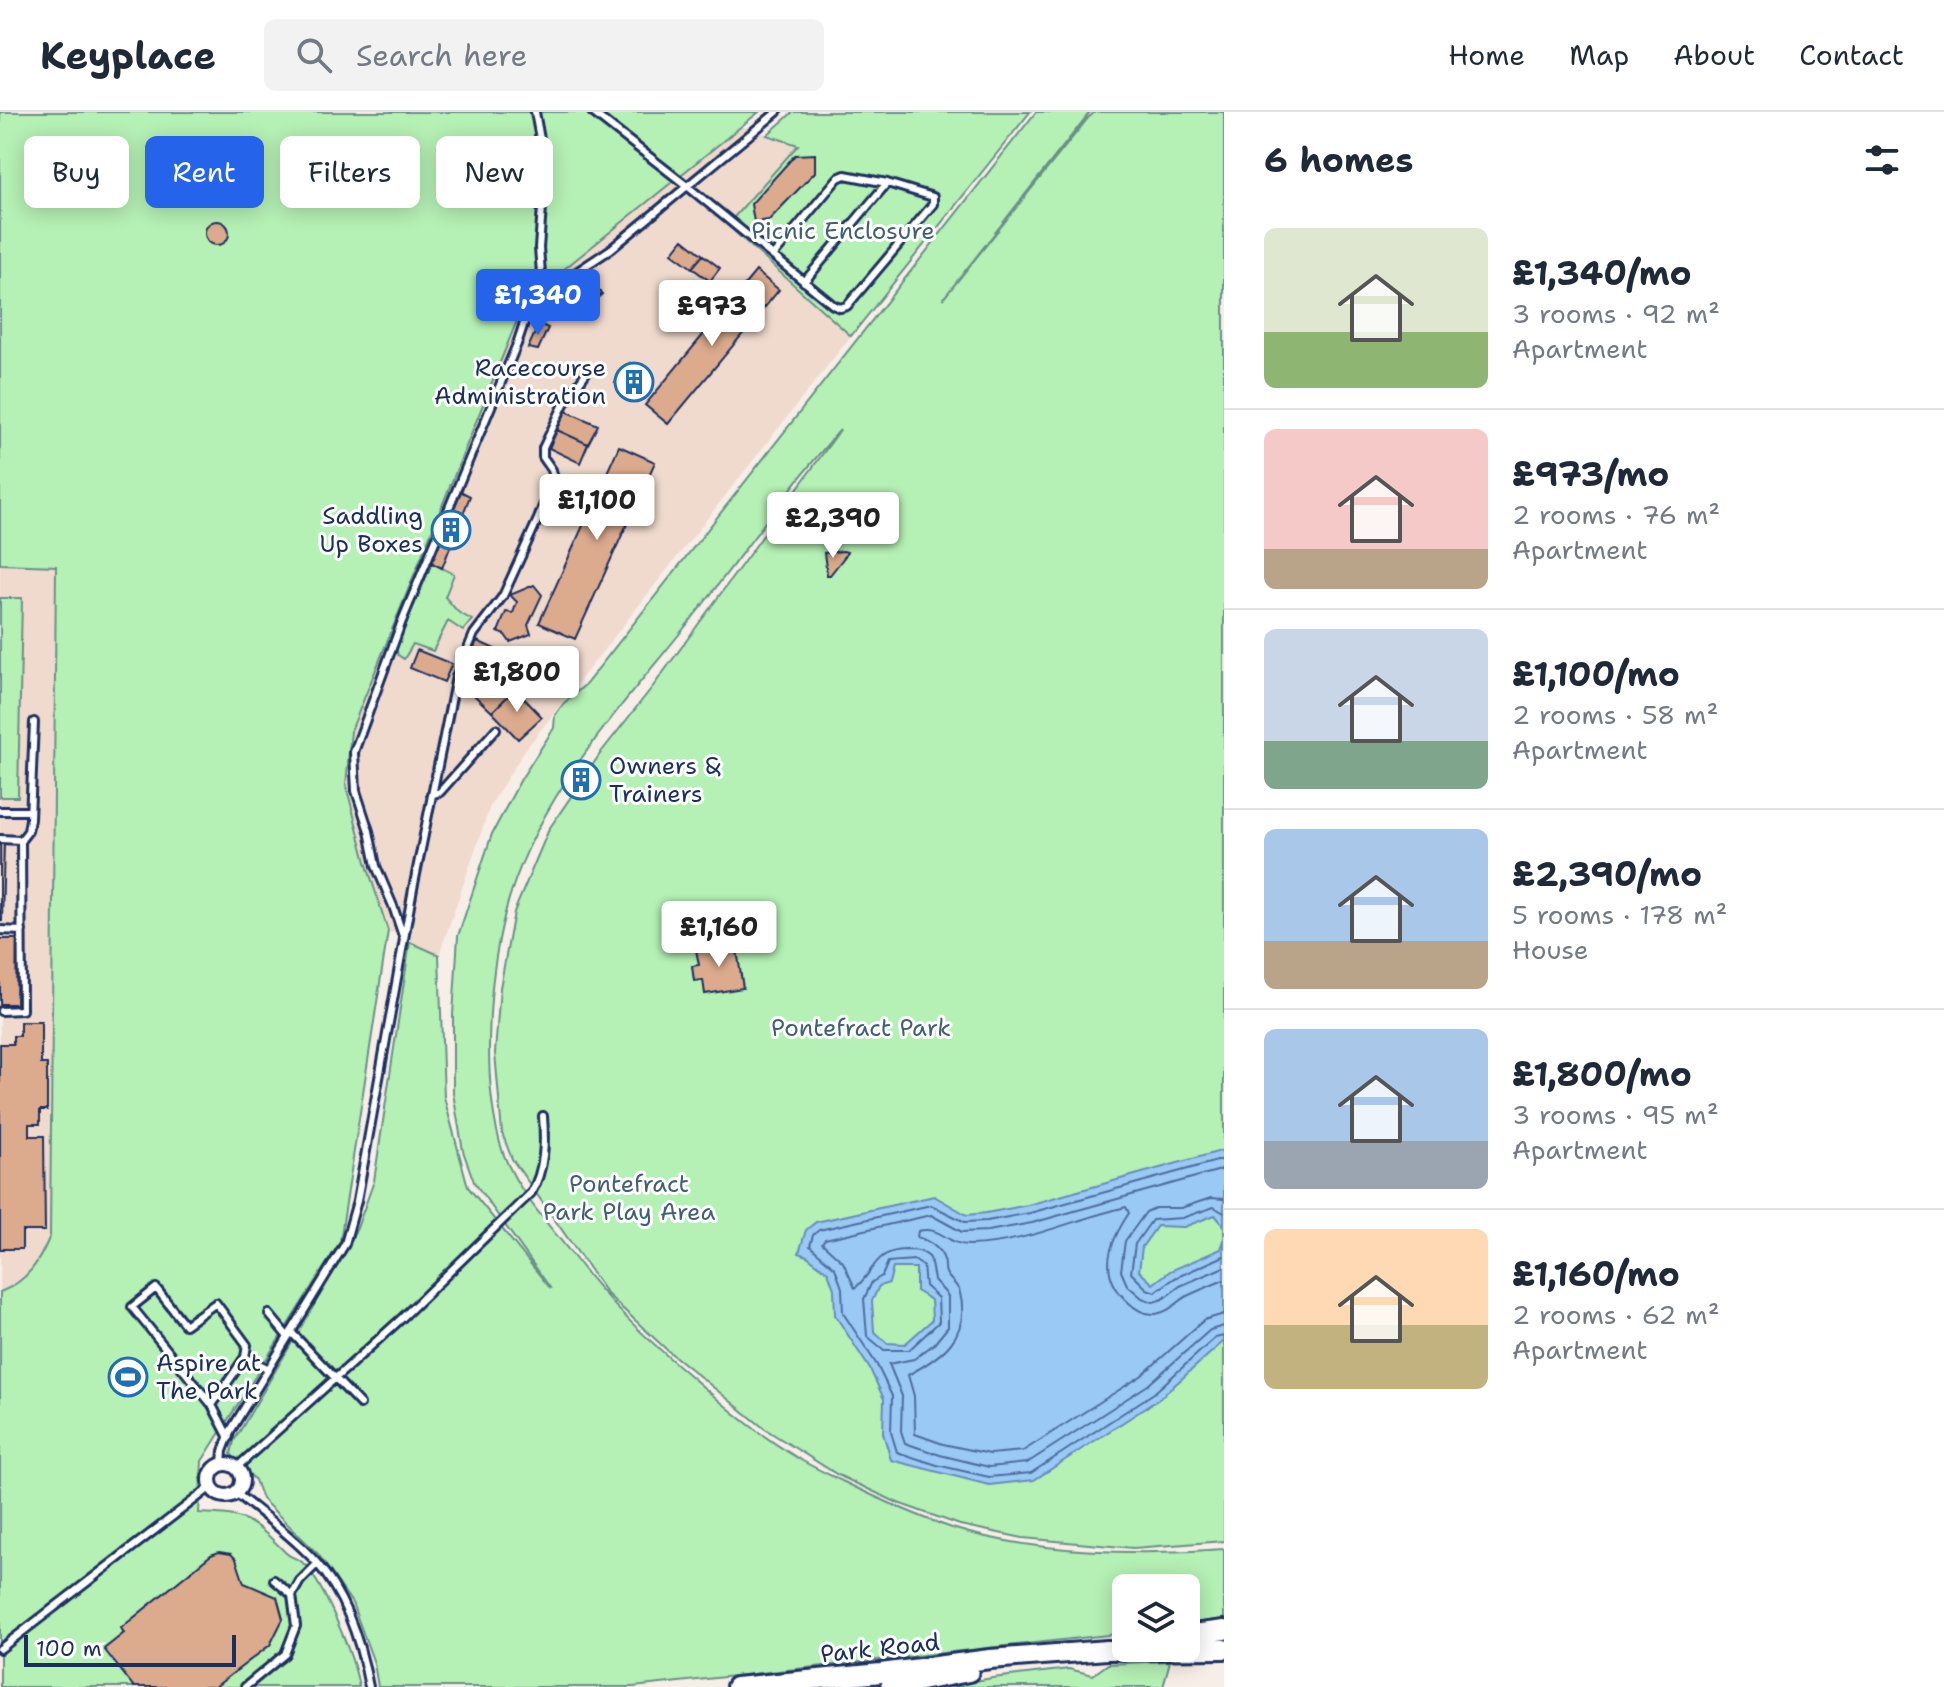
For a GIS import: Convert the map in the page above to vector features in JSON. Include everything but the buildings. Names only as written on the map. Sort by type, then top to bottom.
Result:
[{"type":"main road","points":[[1200,1634],[1224,1632]]},
{"type":"main road","name":"Park Road","points":[[739,1687],[903,1684],[1030,1658],[1112,1649]]},
{"type":"main road","name":"Park Road","points":[[1200,1649],[1224,1649]]},
{"type":"main road","name":"Park Road","points":[[903,1684],[990,1659],[1030,1658]]},
{"type":"street","points":[[222,1463],[237,1467],[241,1472],[242,1483],[236,1493],[219,1495],[211,1487],[211,1473],[222,1463]]},
{"type":"lane","points":[[535,112],[545,166],[539,248],[543,298]]},
{"type":"lane","points":[[592,112],[833,305],[840,308],[847,306],[933,204],[933,197],[928,193],[851,175],[838,178],[773,256]]},
{"type":"lane","points":[[404,940],[376,866],[356,791],[354,752],[402,621],[526,317],[551,289],[611,249],[777,112]]},
{"type":"lane","points":[[804,282],[887,183]]},
{"type":"lane","points":[[222,1463],[229,1438],[345,1244],[357,1201],[431,795],[456,677],[474,634],[508,587],[538,519],[554,478],[543,457],[543,448],[564,404],[586,373]]},
{"type":"lane","points":[[1,1011],[22,1010],[21,840],[28,831],[34,722]]},
{"type":"lane","points":[[431,795],[440,792],[496,729]]},
{"type":"lane","points":[[0,811],[30,811]]},
{"type":"lane","points":[[0,839],[21,840]]},
{"type":"lane","points":[[0,930],[22,931]]},
{"type":"lane","points":[[237,1467],[401,1319],[531,1193],[538,1181],[542,1160],[543,1116]]},
{"type":"lane","points":[[212,1405],[245,1357],[247,1345],[216,1303],[185,1325],[156,1288],[132,1307],[212,1405],[229,1438]]},
{"type":"lane","points":[[269,1314],[360,1404]]},
{"type":"lane","points":[[245,1357],[269,1369]]},
{"type":"lane","points":[[0,1649],[211,1487]]},
{"type":"lane","points":[[236,1493],[317,1564],[345,1607],[361,1650],[369,1687]]},
{"type":"lane","points":[[245,1687],[285,1654],[296,1626],[292,1595],[300,1581],[317,1564]]},
{"type":"lane","points":[[274,1580],[292,1595]]},
{"type":"shaded area","points":[[741,126],[970,189],[525,750],[491,804],[439,955],[388,931],[346,785],[351,731],[520,313],[553,278]]},
{"type":"shaded area","points":[[0,564],[56,566],[50,1236],[39,1264],[16,1286],[0,1292]]},
{"type":"green space","points":[[0,112],[759,112],[553,278],[520,313],[351,731],[346,785],[388,931],[340,1242],[202,1461],[199,1513],[242,1518],[263,1531],[288,1555],[302,1562],[311,1572],[337,1621],[359,1687],[0,1687],[0,1292],[10,1288],[31,1270],[50,1236],[56,566],[0,564]]},
{"type":"green space","name":"Picnic Enclosure","points":[[793,112],[1030,112],[851,336],[727,225],[798,145],[767,135]]},
{"type":"green space","name":"Pontefract Park","points":[[1036,112],[1090,112],[943,299],[1095,112],[1224,112],[1224,1541],[1133,1548],[1023,1538],[960,1525],[898,1503],[838,1475],[765,1429],[667,1350],[607,1294],[512,1159],[502,1133],[495,1053],[500,988],[514,912],[549,829],[602,751],[654,685],[840,430],[612,717],[560,791],[537,830],[519,870],[499,939],[491,997],[489,1059],[494,1117],[500,1143],[521,1189],[601,1291],[630,1321],[677,1365],[756,1430],[807,1463],[869,1494],[938,1523],[983,1536],[1016,1543],[1122,1552],[1224,1549],[1224,1622],[1200,1625],[1200,1574],[1112,1574],[1112,1635],[633,1687],[378,1687],[374,1663],[352,1603],[318,1554],[262,1499],[255,1480],[231,1454],[234,1441],[344,1254],[374,1181],[410,942],[439,955],[444,1097],[468,1187],[551,1289],[474,1182],[463,1151],[453,1093],[453,1015],[458,936],[492,834],[521,779],[554,728],[555,715],[586,684]]},
{"type":"green space","points":[[432,563],[454,574],[445,597],[458,612],[472,620],[463,631],[448,621],[433,651],[413,644],[404,659],[398,655],[396,648]]},
{"type":"green space","points":[[0,598],[22,598],[18,797],[0,797]]},
{"type":"green space","points":[[1170,1662],[1163,1687],[943,1687],[1069,1669],[1093,1675],[1108,1664]]},
{"type":"water","points":[[1224,1150],[1224,1226],[1215,1215],[1184,1227],[1157,1226],[1142,1247],[1139,1271],[1153,1284],[1170,1271],[1221,1249],[1224,1240],[1224,1341],[1159,1399],[1034,1480],[989,1485],[891,1460],[883,1433],[884,1399],[870,1369],[835,1315],[834,1289],[828,1272],[799,1253],[806,1230],[816,1222],[934,1196],[967,1215],[1028,1205]],"holes":[[[893,1268],[916,1268],[916,1291],[931,1300],[932,1320],[905,1344],[887,1343],[874,1331],[872,1301],[879,1286],[889,1283]]]},
{"type":"place","name":"Racecourse Administration","points":[[634,382]]},
{"type":"place","name":"Saddling Up Boxes","points":[[451,530]]},
{"type":"place","name":"Owners & Trainers","points":[[581,780]]},
{"type":"place","name":"Aspire at The Park","points":[[128,1377]]},
{"type":"park label","name":"Pontefract Park Play Area","points":[[629,1198]]}]
